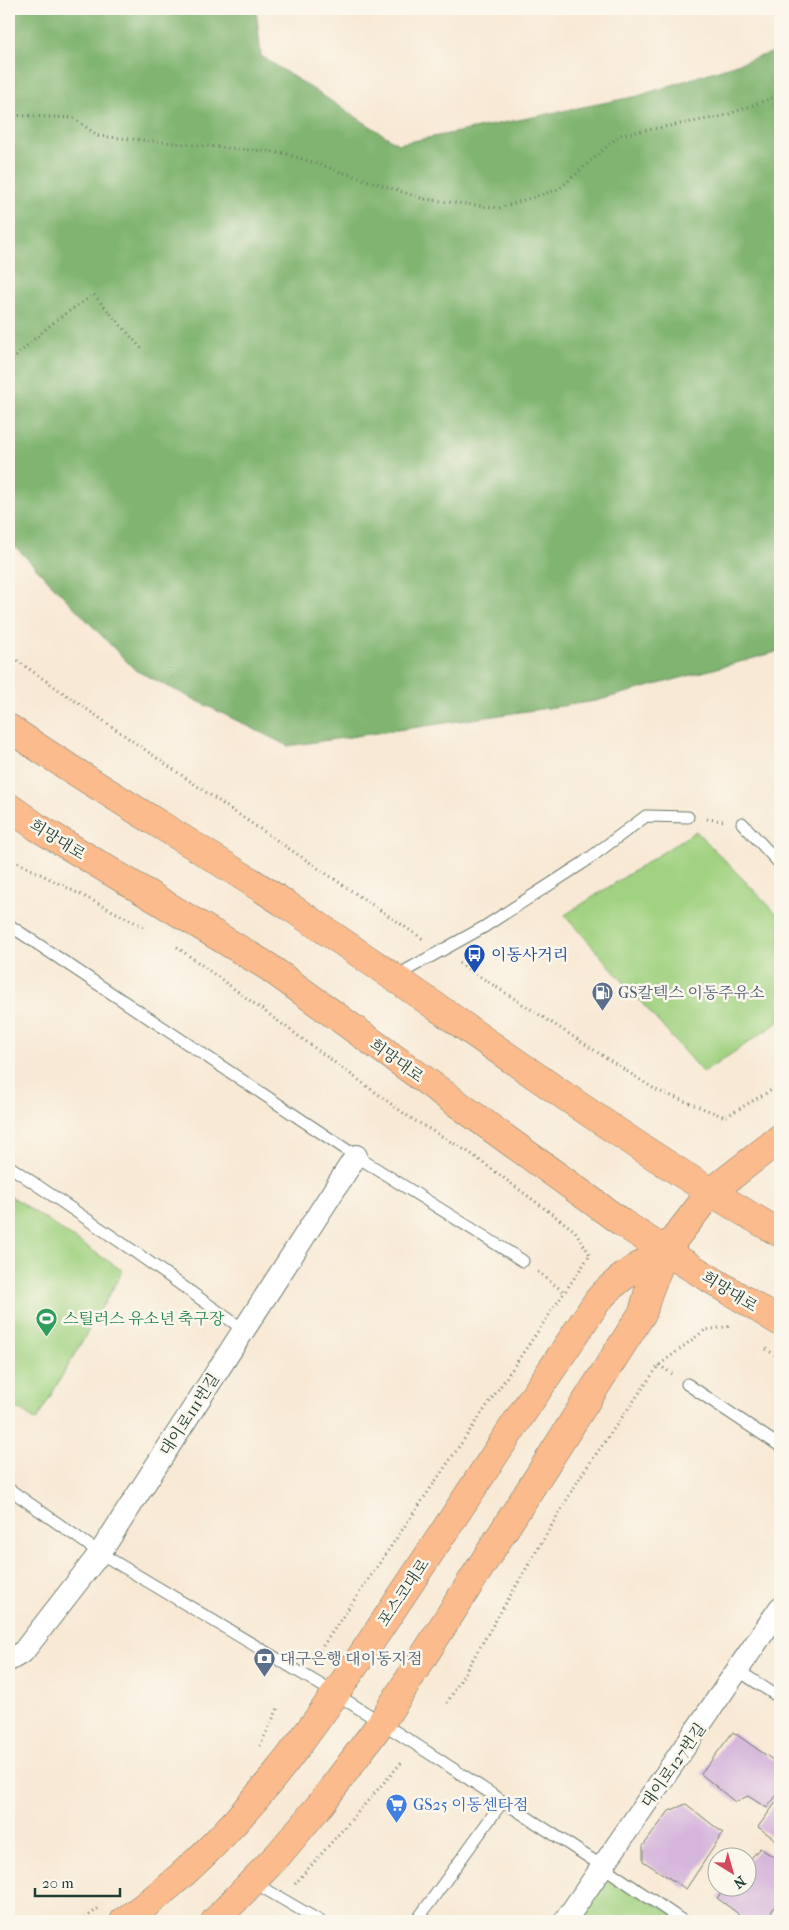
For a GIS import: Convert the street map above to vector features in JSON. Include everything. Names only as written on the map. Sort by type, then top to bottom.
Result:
[{"type":"main road","points":[[9,728],[63,765],[286,904],[603,1123],[710,1193],[780,1233]]},
{"type":"main road","name":"희망대로","points":[[9,807],[38,827],[267,966],[665,1252],[780,1322]]},
{"type":"main road","name":"포스코대로","points":[[215,1921],[280,1854],[320,1805],[381,1724],[643,1312],[648,1293],[665,1252],[710,1193],[780,1138]]},
{"type":"main road","name":"포스코대로","points":[[115,1912],[146,1906],[198,1862],[247,1809],[336,1694],[598,1300],[627,1272],[665,1252]]},
{"type":"street","name":"대이로111번길","points":[[9,1660],[23,1652],[100,1552],[356,1156]]},
{"type":"street","name":"대이로127번길","points":[[565,1921],[739,1671],[780,1608]]},
{"type":"lane","points":[[393,978],[484,927],[583,863],[646,816],[688,817]]},
{"type":"lane","points":[[742,823],[780,864]]},
{"type":"lane","points":[[9,925],[356,1156],[523,1261]]},
{"type":"lane","points":[[9,1166],[135,1252],[244,1330]]},
{"type":"lane","points":[[686,1384],[780,1446]]},
{"type":"lane","points":[[9,1489],[100,1552],[336,1694],[602,1866],[683,1921]]},
{"type":"lane","points":[[739,1671],[780,1698]]},
{"type":"lane","points":[[427,1921],[420,1916],[503,1802]]},
{"type":"lane","points":[[253,1882],[320,1921]]},
{"type":"path","points":[[9,115],[74,118],[98,136],[284,153],[424,199],[498,208],[559,189],[620,135],[724,116],[780,95]]},
{"type":"path","points":[[9,364],[30,341],[74,307],[94,295],[142,349]]},
{"type":"path","points":[[9,655],[223,804],[441,951],[656,1090],[725,1117],[780,1085]]},
{"type":"path","points":[[688,817],[742,823]]},
{"type":"path","points":[[9,858],[145,928]]},
{"type":"path","points":[[171,943],[409,1117],[470,1153],[575,1231],[590,1255],[318,1653]]},
{"type":"path","points":[[523,1261],[564,1292]]},
{"type":"path","points":[[447,1703],[582,1474],[659,1365],[705,1330],[737,1325]]},
{"type":"path","points":[[760,1344],[780,1358]]},
{"type":"path","points":[[257,1751],[278,1708]]},
{"type":"path","points":[[279,1897],[298,1881],[401,1763]]},
{"type":"path","points":[[81,1921],[115,1912]]},
{"type":"green space","points":[[9,9],[256,9],[261,56],[398,144],[638,96],[780,50],[780,651],[596,701],[288,746],[135,670],[9,540]]},
{"type":"green space","points":[[696,831],[780,917],[780,1021],[703,1073],[565,915]]},
{"type":"green space","name":"스틸러스 유소년 축구장","points":[[9,1195],[123,1271],[36,1421],[9,1402]]},
{"type":"green space","points":[[602,1866],[683,1921],[565,1921]]},
{"type":"building","points":[[733,1732],[780,1765],[780,1791],[767,1808],[748,1796],[735,1802],[701,1774]]},
{"type":"building","points":[[780,1797],[780,1843],[758,1827]]},
{"type":"building","points":[[686,1804],[723,1833],[713,1848],[706,1848],[706,1859],[686,1889],[643,1861],[643,1846],[669,1811]]},
{"type":"building","points":[[760,1848],[780,1861],[780,1897],[766,1921],[748,1921],[717,1898],[756,1898],[756,1853]]},
{"type":"building","points":[[287,1918],[293,1921],[279,1921]]},
{"type":"place","name":"이동사거리","points":[[475,973]]},
{"type":"place","name":"GS칼텍스 이동주유소","points":[[602,1011]]},
{"type":"place","name":"스틸러스 유소년 축구장","points":[[47,1337]]},
{"type":"place","name":"대구은행 대이동지점","points":[[264,1677]]},
{"type":"place","name":"GS25 이동센타점","points":[[397,1823]]}]
